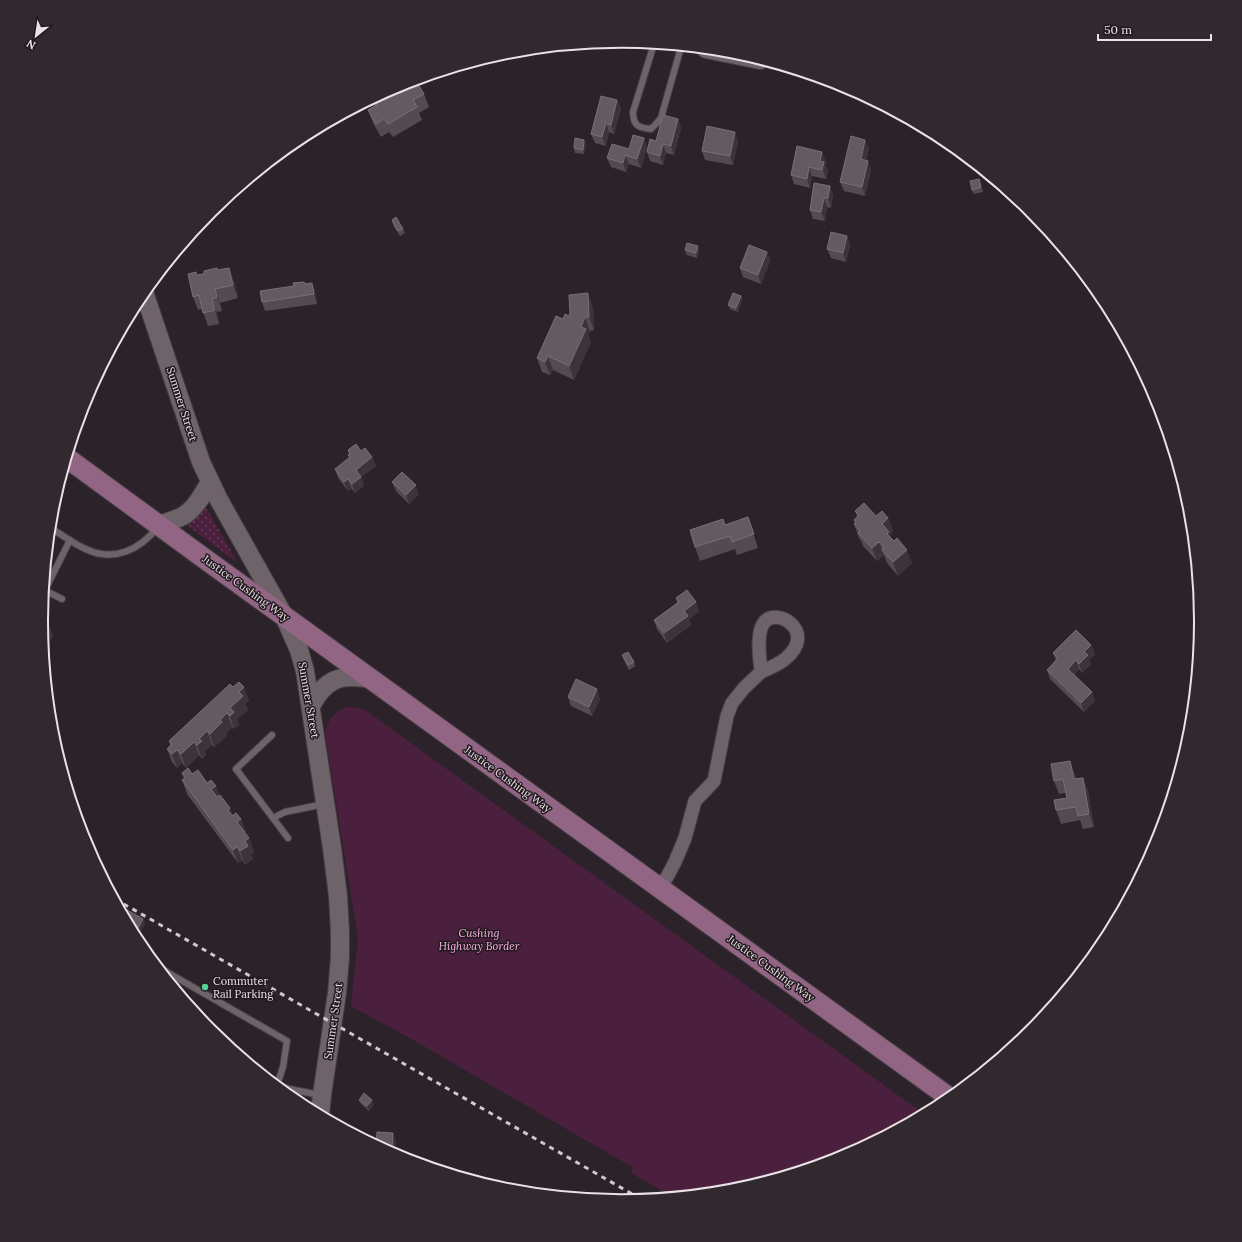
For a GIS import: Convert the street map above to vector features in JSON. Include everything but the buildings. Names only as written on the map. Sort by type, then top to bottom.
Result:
[{"type":"main road","name":"Justice Cushing Way","points":[[71,461],[944,1094]]},
{"type":"street","name":"Summer Street","points":[[147,300],[201,462],[229,518],[284,616],[299,650],[305,671],[338,896],[341,951],[337,994],[321,1108]]},
{"type":"street","points":[[159,525],[178,518],[190,511],[210,482]]},
{"type":"street","points":[[659,888],[675,862],[696,801],[714,781],[727,716],[732,703],[744,688],[761,672]]},
{"type":"street","points":[[311,706],[316,696],[332,681],[344,677],[357,676],[371,679]]},
{"type":"lane","points":[[653,49],[633,112],[633,119],[642,129],[651,129],[661,118],[680,51]]},
{"type":"lane","points":[[55,531],[95,553],[116,554],[140,545],[159,525]]},
{"type":"lane","points":[[49,579],[70,540]]},
{"type":"lane","points":[[49,592],[62,599]]},
{"type":"lane","points":[[272,735],[236,769],[288,838]]},
{"type":"lane","points":[[273,818],[285,812],[296,809],[325,804]]},
{"type":"lane","points":[[169,973],[287,1041],[283,1067],[278,1080]]},
{"type":"lane","points":[[292,1090],[322,1095]]},
{"type":"green space","points":[[205,506],[236,560],[235,561],[188,526],[199,516]]},
{"type":"green space","name":"Cushing Highway Border","points":[[347,707],[360,708],[368,712],[918,1110],[874,1135],[805,1164],[733,1183],[665,1192],[631,1173],[632,1167],[415,1041],[351,1006],[358,939],[325,733],[328,723],[338,711]]},
{"type":"railway","points":[[123,904],[632,1194]]},
{"type":"place","name":"Commuter Rail Parking","points":[[205,987]]}]
